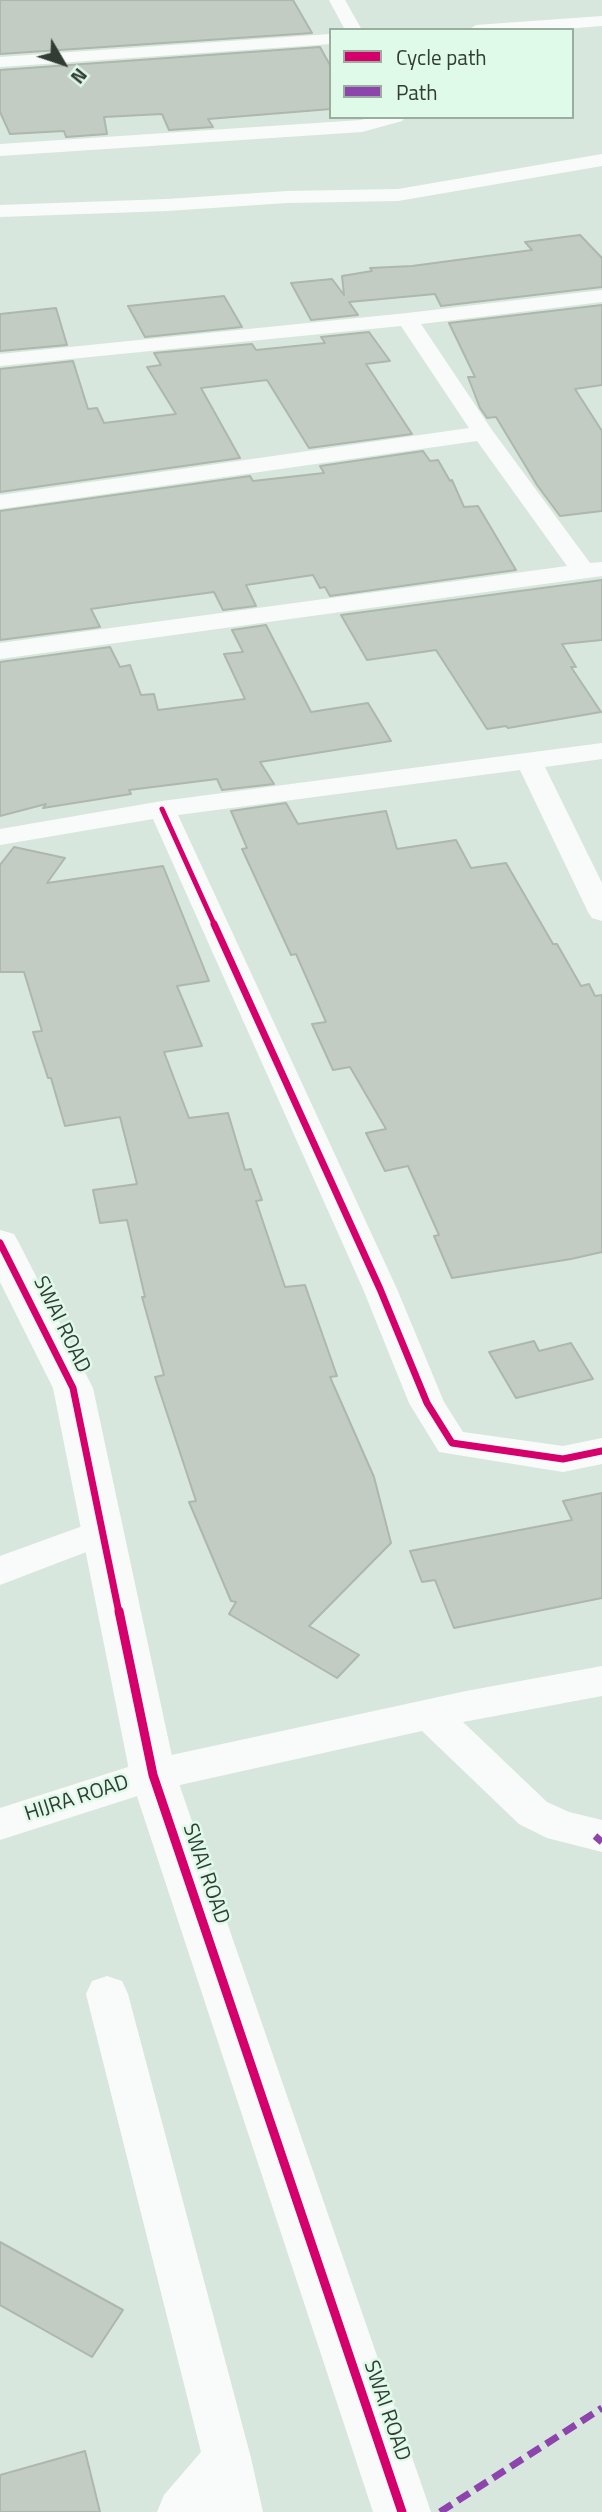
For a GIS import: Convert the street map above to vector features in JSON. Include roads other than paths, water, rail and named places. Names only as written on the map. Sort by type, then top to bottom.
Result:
[{"type":"street","points":[[337,0],[353,28]]},
{"type":"street","points":[[569,8],[582,23]]},
{"type":"street","points":[[506,28],[602,21]]},
{"type":"street","points":[[0,62],[329,39]]},
{"type":"street","points":[[0,150],[362,126],[388,119]]},
{"type":"street","points":[[0,211],[167,205],[287,197],[398,195],[602,160]]},
{"type":"street","points":[[0,360],[407,319],[602,296]]},
{"type":"street","points":[[407,319],[483,433],[592,570]]},
{"type":"street","points":[[0,502],[483,433]]},
{"type":"street","points":[[0,651],[592,570]]},
{"type":"street","points":[[0,837],[162,808],[602,751]]},
{"type":"street","points":[[529,761],[602,912]]},
{"type":"street","points":[[162,808],[358,1239],[426,1403],[452,1443],[563,1460],[602,1451]]},
{"type":"street","name":"SWAI ROAD","points":[[0,1243],[72,1388],[153,1774],[402,2512]]},
{"type":"street","points":[[0,1571],[102,1532]]},
{"type":"street","name":"HIJRA ROAD","points":[[0,1824],[153,1774],[429,1714],[602,1681]]},
{"type":"street","points":[[429,1714],[533,1813],[561,1826],[602,1836]]},
{"type":"street","points":[[107,1994],[227,2458],[238,2512]]},
{"type":"street","points":[[181,2512],[227,2458]]}]
